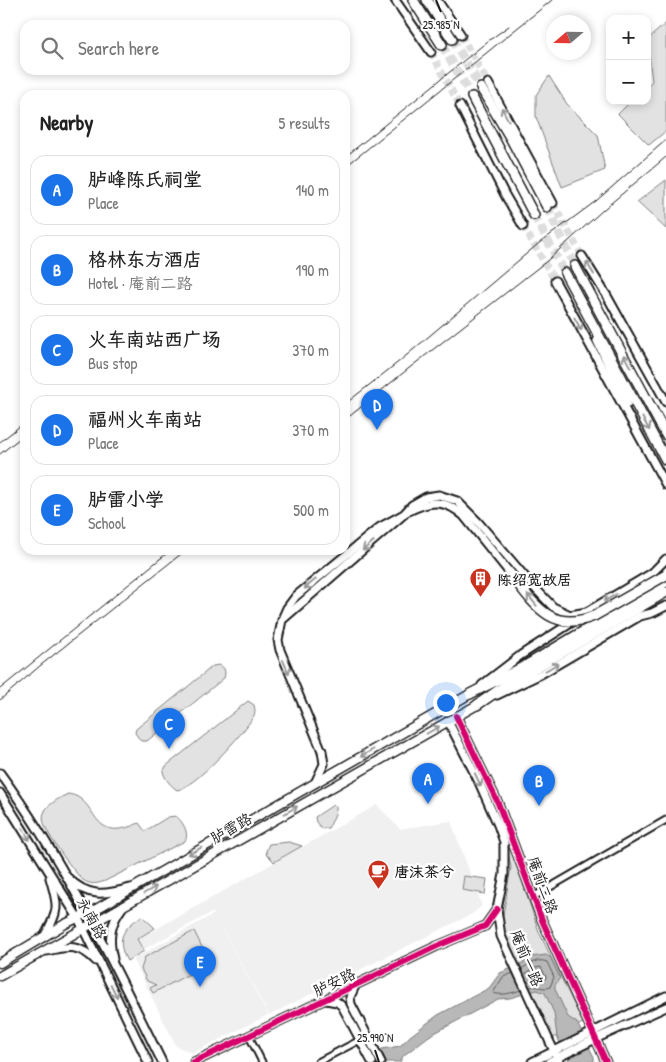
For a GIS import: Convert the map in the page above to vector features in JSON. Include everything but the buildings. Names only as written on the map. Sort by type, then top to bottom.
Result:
[{"type":"highway","points":[[413,0],[442,45]]},
{"type":"highway","points":[[427,0],[456,37]]},
{"type":"highway","points":[[481,88],[550,205]]},
{"type":"highway","points":[[472,97],[534,215]]},
{"type":"highway","points":[[575,266],[666,435]]},
{"type":"highway","points":[[565,273],[666,460]]},
{"type":"highway","points":[[639,385],[666,424]]},
{"type":"highway","points":[[512,568],[537,606],[548,616],[570,622],[594,616],[666,575]]},
{"type":"highway","points":[[477,704],[535,664],[666,582]]},
{"type":"highway","points":[[470,694],[535,664],[666,592]]},
{"type":"main road","points":[[395,0],[431,52]]},
{"type":"main road","points":[[437,0],[456,37]]},
{"type":"main road","points":[[488,82],[550,205]]},
{"type":"main road","points":[[460,106],[505,195],[523,226]]},
{"type":"main road","points":[[582,256],[645,362],[666,402]]},
{"type":"main road","points":[[554,281],[666,486]]},
{"type":"main road","points":[[577,296],[642,441]]},
{"type":"main road","points":[[645,362],[666,410]]},
{"type":"main road","points":[[315,783],[324,764],[322,751],[280,650],[278,640],[282,620],[404,514],[430,502],[438,502],[452,507],[464,516],[512,568],[553,607],[570,615],[587,612]]},
{"type":"main road","points":[[470,694],[521,655],[652,573],[666,559]]},
{"type":"main road","points":[[652,573],[666,571]]},
{"type":"main road","points":[[477,704],[541,674],[666,601]]},
{"type":"main road","points":[[640,616],[652,613],[666,606]]},
{"type":"main road","name":"胪雷路","points":[[0,963],[470,694]]},
{"type":"main road","name":"胪雷路","points":[[0,976],[477,704]]},
{"type":"main road","name":"庵前二路","points":[[456,716],[508,827],[533,897],[589,1032],[606,1062]]},
{"type":"main road","name":"庵前一路","points":[[448,721],[478,780],[504,842],[504,874],[497,909],[501,936],[525,991],[559,1058]]},
{"type":"main road","points":[[0,773],[32,820],[93,923],[162,1062]]},
{"type":"main road","name":"永南路","points":[[0,793],[78,918],[148,1062]]},
{"type":"main road","points":[[44,937],[57,912],[57,900],[47,868]]},
{"type":"main road","points":[[62,872],[79,887],[92,893],[112,893],[137,886]]},
{"type":"main road","points":[[115,969],[110,931],[114,920],[124,904]]},
{"type":"main road","points":[[497,909],[485,926],[496,929],[501,936]]},
{"type":"main road","name":"胪安路","points":[[194,1062],[437,946],[485,926]]},
{"type":"main road","points":[[42,952],[63,947],[83,949],[102,966]]},
{"type":"main road","points":[[357,984],[350,997],[351,1004],[371,1052],[372,1062]]},
{"type":"main road","points":[[532,1062],[589,1032],[666,996]]},
{"type":"main road","points":[[326,1000],[337,1002],[342,1006],[360,1040],[381,1062]]},
{"type":"main road","points":[[549,1062],[666,1006]]},
{"type":"street","points":[[533,897],[666,820]]},
{"type":"street","points":[[249,1036],[262,1062]]},
{"type":"street","points":[[318,1062],[360,1040]]},
{"type":"shaded area","points":[[666,23],[666,131],[649,145],[618,114],[627,105],[651,105],[651,36]]},
{"type":"shaded area","points":[[549,76],[567,104],[598,135],[605,170],[562,187],[536,117],[536,95]]},
{"type":"shaded area","points":[[666,180],[666,229],[637,202]]},
{"type":"shaded area","points":[[219,665],[225,670],[224,678],[147,741],[141,741],[135,733],[136,729],[213,666]]},
{"type":"shaded area","points":[[248,701],[254,705],[255,714],[248,724],[230,746],[206,770],[185,787],[177,790],[167,780],[163,772],[166,766]]},
{"type":"shaded area","points":[[68,794],[78,797],[85,803],[96,819],[111,829],[123,829],[139,823],[145,831],[168,817],[176,816],[185,827],[187,834],[185,841],[105,881],[88,883],[79,876],[63,856],[45,826],[43,817],[45,810],[58,799]]},
{"type":"shaded area","points":[[333,805],[336,806],[334,817],[328,828],[322,829],[316,822],[315,817]]},
{"type":"shaded area","points":[[377,805],[400,829],[451,821],[482,906],[472,914],[269,1015],[213,912],[144,949],[138,939]]},
{"type":"shaded area","points":[[508,838],[539,932],[583,1023],[553,1038],[505,936],[502,921],[511,867],[506,843]]},
{"type":"shaded area","points":[[289,842],[302,846],[274,862],[267,856],[266,851],[269,844]]},
{"type":"shaded area","points":[[464,876],[487,879],[485,894],[462,890]]},
{"type":"shaded area","points":[[214,914],[268,1015],[193,1053],[176,1046],[133,959]]},
{"type":"shaded area","points":[[142,916],[155,928],[137,939],[144,951],[127,961],[123,953],[121,940],[130,925]]},
{"type":"shaded area","points":[[194,931],[210,963],[153,993],[150,988],[156,985],[147,981],[141,969],[145,957]]},
{"type":"water","points":[[546,955],[550,957],[560,978],[555,985],[555,989],[568,1017],[577,1023],[594,1057],[594,1062],[570,1062],[557,1037],[554,1013],[545,993],[537,990],[510,998],[498,999],[429,1036],[403,1056],[400,1062],[368,1062],[382,1049],[400,1046],[438,1015],[489,988],[500,973],[521,964],[531,957]]},
{"type":"tunnel","points":[[461,35],[488,83]]},
{"type":"tunnel","points":[[452,39],[481,88]]},
{"type":"tunnel","points":[[442,45],[472,97]]},
{"type":"tunnel","points":[[431,52],[460,106]]},
{"type":"tunnel","points":[[553,203],[582,256]]},
{"type":"tunnel","points":[[547,207],[575,266]]},
{"type":"tunnel","points":[[534,215],[565,273]]},
{"type":"tunnel","points":[[523,226],[555,281]]},
{"type":"railway","points":[[350,163],[552,0]]},
{"type":"railway","points":[[350,153],[509,26]]},
{"type":"railway","points":[[350,400],[401,360],[538,244],[596,201],[666,140]]},
{"type":"railway","points":[[350,416],[548,260],[604,209],[666,157]]},
{"type":"railway","points":[[0,442],[20,426]]},
{"type":"railway","points":[[0,454],[20,438]]},
{"type":"railway","points":[[0,689],[165,555]]},
{"type":"railway","points":[[0,700],[180,555]]},
{"type":"cycle path","points":[[456,716],[498,803],[542,920],[606,1062]]},
{"type":"cycle path","points":[[194,1062],[437,946],[485,926],[497,909]]},
{"type":"place","name":"福州火车南站","points":[[377,430]]},
{"type":"place","name":"陈绍宽故居","points":[[481,598]]},
{"type":"place","name":"火车南站西广场","points":[[169,749]]},
{"type":"place","name":"胪峰陈氏祠堂","points":[[428,804]]},
{"type":"place","name":"格林东方酒店","points":[[539,806]]},
{"type":"place","name":"唐沫茶兮","points":[[378,890]]},
{"type":"place","name":"胪雷小学","points":[[200,987]]}]
